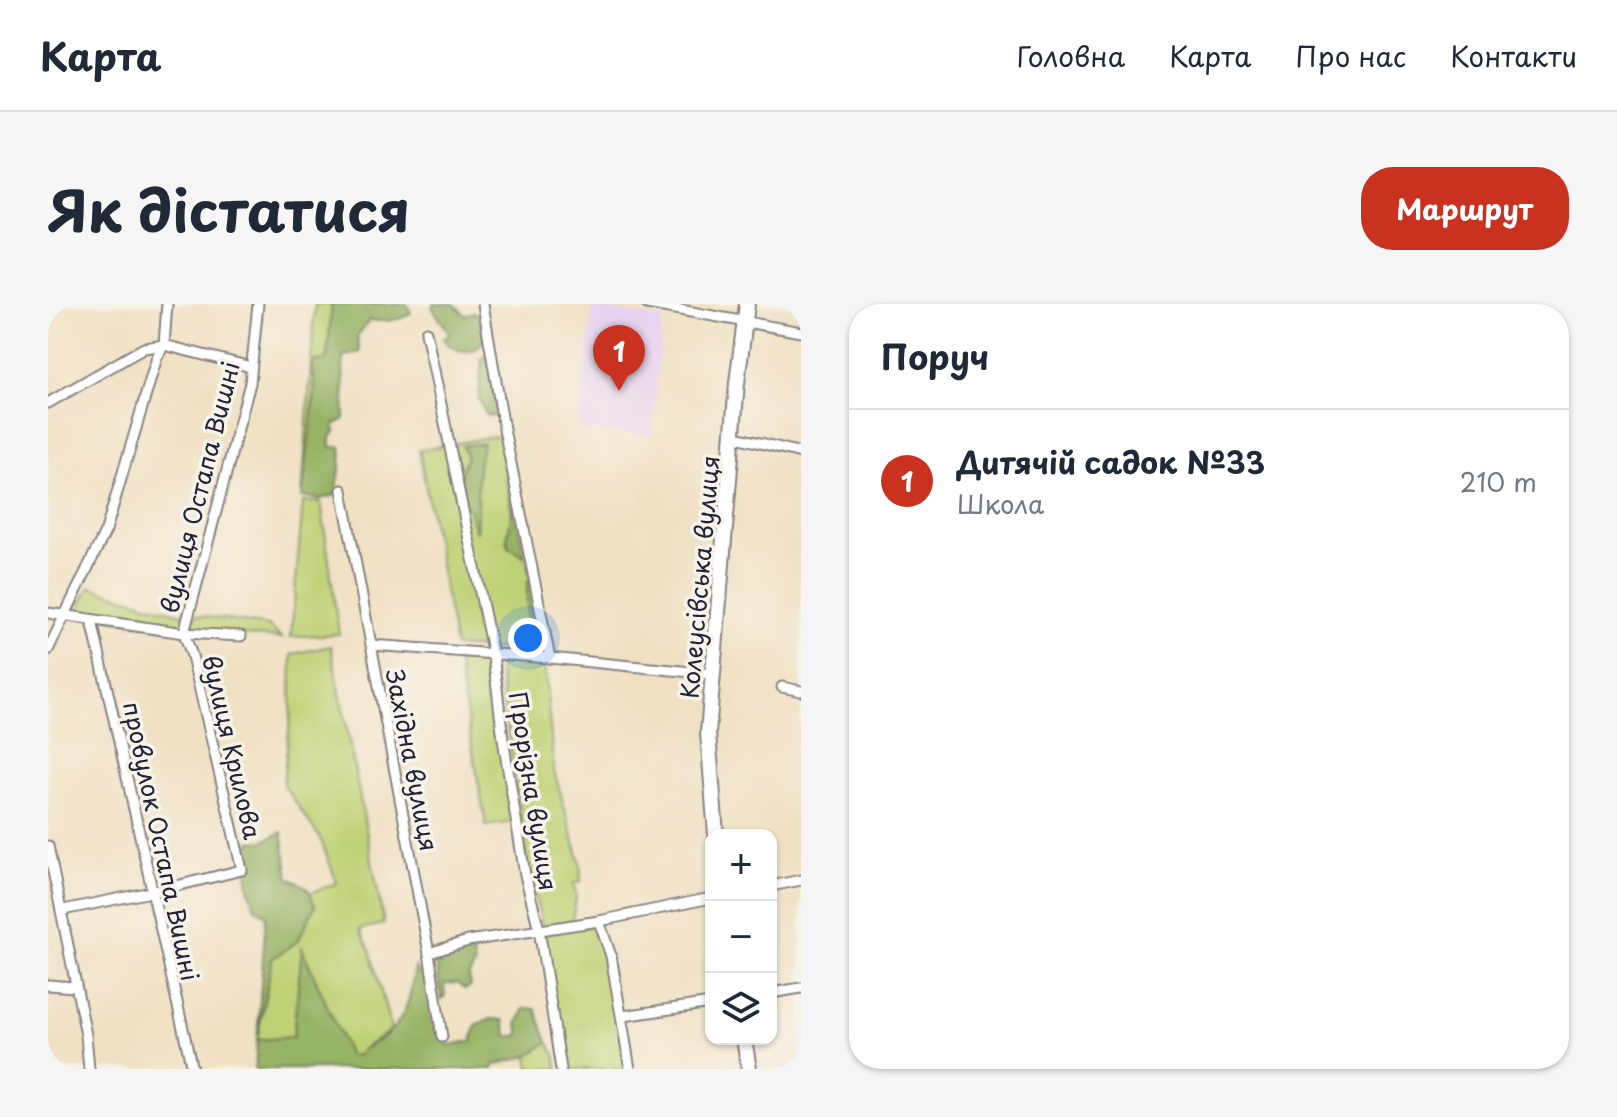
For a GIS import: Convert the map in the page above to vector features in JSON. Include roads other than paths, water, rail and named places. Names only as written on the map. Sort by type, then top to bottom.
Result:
[{"type":"street","points":[[48,650],[106,530],[157,357],[164,345],[167,304]]},
{"type":"street","name":"вулиця Остапа Вишні","points":[[184,633],[250,383],[258,304]]},
{"type":"street","points":[[483,304],[504,429],[550,658]]},
{"type":"street","points":[[647,304],[801,332]]},
{"type":"street","name":"Колеусівська вулиця","points":[[716,829],[708,733],[732,436],[747,304]]},
{"type":"street","name":"Прорізна вулиця","points":[[426,332],[493,655],[525,875],[539,929],[561,1069]]},
{"type":"street","points":[[48,403],[144,348],[164,345],[251,367]]},
{"type":"street","points":[[732,436],[801,453]]},
{"type":"street","name":"Західна вулиця","points":[[342,490],[442,1037]]},
{"type":"street","points":[[48,613],[184,633],[241,636]]},
{"type":"street","name":"провулок Остапа Вишні","points":[[92,621],[192,1069]]},
{"type":"street","name":"вулиця Крилова","points":[[151,892],[242,870],[184,633]]},
{"type":"street","points":[[371,645],[712,674]]},
{"type":"street","points":[[782,687],[801,691]]},
{"type":"street","points":[[48,846],[86,1035],[89,1069]]},
{"type":"street","points":[[777,885],[801,880]]},
{"type":"street","points":[[63,910],[151,892]]},
{"type":"street","points":[[429,953],[468,941],[599,921],[705,899]]},
{"type":"street","points":[[599,921],[611,956],[630,1069]]},
{"type":"street","points":[[48,985],[75,987]]},
{"type":"street","points":[[777,992],[801,988]]},
{"type":"street","points":[[623,1016],[705,1004]]},
{"type":"street","points":[[745,1045],[749,1069]]},
{"type":"place","name":"Дитячій садок №33","points":[[619,391]]}]
